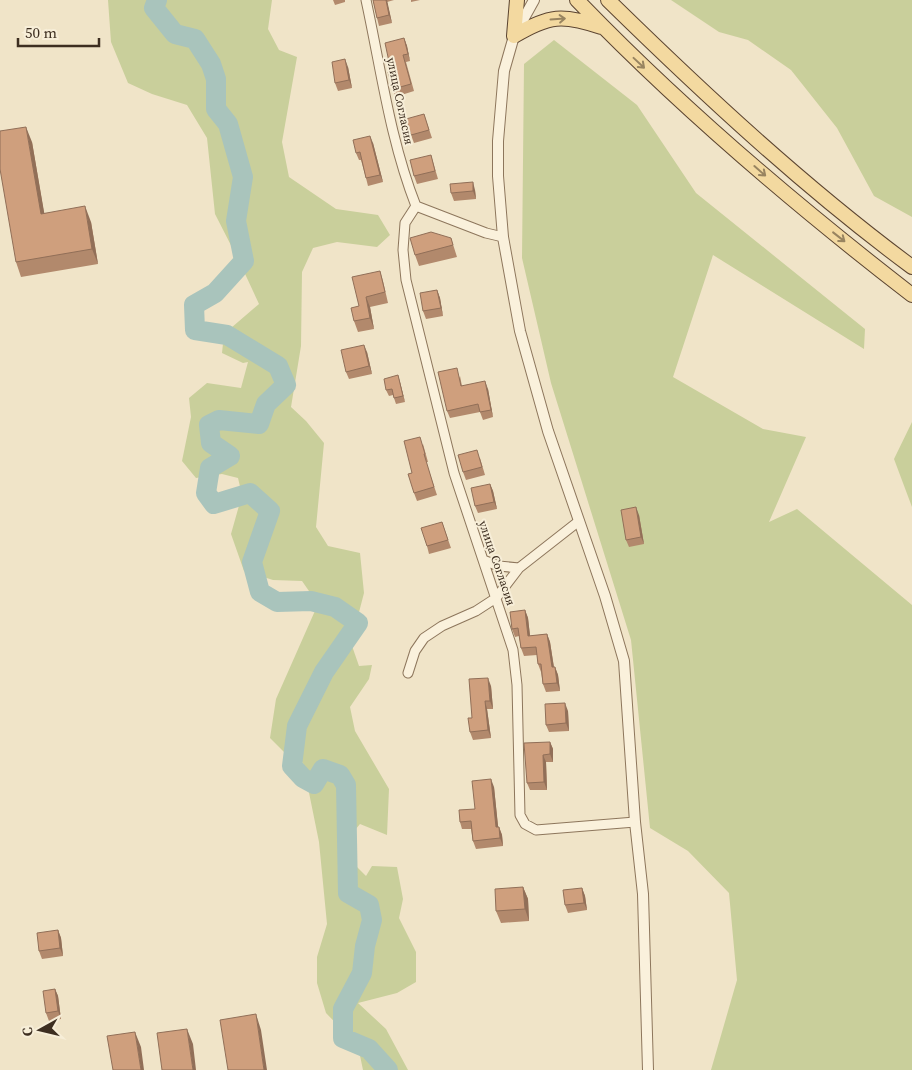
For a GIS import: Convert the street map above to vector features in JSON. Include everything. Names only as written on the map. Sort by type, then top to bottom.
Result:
[{"type":"main road","points":[[514,36],[517,0]]},
{"type":"main road","points":[[577,0],[707,125],[800,207],[912,295]]},
{"type":"main road","points":[[608,0],[726,113],[912,268]]},
{"type":"main road","points":[[514,36],[534,24],[554,19],[576,18],[604,28]]},
{"type":"street","name":"улица Согласия","points":[[366,0],[390,117],[406,180],[416,206],[405,223],[406,280],[454,473],[513,650],[517,685],[520,815],[525,824],[536,830],[635,822]]},
{"type":"street","points":[[534,0],[514,36],[504,71],[498,141],[498,176],[503,237],[510,286],[520,331],[548,431],[605,596],[624,661],[635,822],[645,924],[648,1070]]},
{"type":"street","points":[[416,206],[486,233],[503,237]]},
{"type":"street","points":[[408,673],[415,651],[424,638],[442,626],[476,611],[496,598],[520,568],[579,521]]},
{"type":"street","points":[[483,560],[499,566],[520,568]]},
{"type":"green space","points":[[108,0],[272,0],[268,29],[279,50],[297,57],[282,142],[289,177],[336,209],[378,215],[390,235],[377,247],[337,242],[313,248],[302,272],[301,346],[291,407],[306,421],[324,443],[316,527],[328,546],[360,553],[364,593],[351,643],[359,666],[372,665],[369,679],[350,707],[355,731],[389,789],[387,835],[360,824],[350,836],[348,858],[366,876],[372,866],[397,867],[403,899],[399,918],[416,952],[416,982],[397,993],[358,1003],[386,1029],[408,1070],[363,1070],[358,1046],[326,1013],[317,983],[317,957],[327,924],[319,842],[303,763],[289,757],[270,738],[276,699],[318,604],[302,581],[273,580],[244,571],[231,534],[242,495],[238,478],[222,474],[196,478],[182,461],[191,417],[189,398],[207,383],[241,388],[248,362],[243,363],[222,353],[224,334],[259,304],[215,214],[207,138],[187,105],[152,94],[128,83],[111,42]]},
{"type":"green space","points":[[671,0],[912,0],[912,217],[874,196],[837,128],[791,70],[748,40],[719,32]]},
{"type":"green space","points":[[554,40],[637,105],[696,193],[865,329],[864,349],[713,255],[673,377],[763,429],[806,437],[769,522],[797,509],[912,605],[912,1070],[711,1070],[737,980],[729,893],[688,851],[650,828],[631,640],[551,383],[522,258],[524,64]]},
{"type":"green space","points":[[912,422],[912,507],[894,459]]},
{"type":"building","points":[[373,0],[386,0],[389,15],[377,18]]},
{"type":"building","points":[[404,38],[408,54],[403,55],[411,84],[393,89],[388,72],[391,71],[385,43]]},
{"type":"building","points":[[345,59],[349,80],[335,83],[332,62]]},
{"type":"building","points":[[424,114],[429,130],[411,135],[406,119]]},
{"type":"building","points":[[26,127],[41,214],[85,206],[92,249],[16,262],[0,169],[0,131]]},
{"type":"building","points":[[370,136],[380,175],[366,178],[360,152],[356,153],[353,140]]},
{"type":"building","points":[[431,155],[435,171],[414,176],[410,160]]},
{"type":"building","points":[[473,182],[473,191],[451,193],[450,184]]},
{"type":"building","points":[[431,232],[451,238],[453,245],[415,255],[410,238]]},
{"type":"building","points":[[380,271],[385,292],[366,297],[370,318],[354,321],[351,308],[359,306],[352,277]]},
{"type":"building","points":[[437,290],[441,308],[423,311],[420,293]]},
{"type":"building","points":[[364,345],[369,366],[346,372],[341,350]]},
{"type":"building","points":[[457,368],[461,386],[485,381],[491,410],[480,412],[478,404],[447,411],[438,372]]},
{"type":"building","points":[[398,375],[403,396],[394,398],[392,389],[386,390],[384,379]]},
{"type":"building","points":[[420,437],[434,487],[414,493],[408,474],[412,473],[404,441]]},
{"type":"building","points":[[477,450],[482,467],[463,472],[458,455]]},
{"type":"building","points":[[490,484],[494,502],[475,506],[471,488]]},
{"type":"building","points":[[636,507],[641,537],[626,540],[621,510]]},
{"type":"building","points":[[442,522],[448,540],[427,546],[421,528]]},
{"type":"building","points":[[525,610],[528,636],[547,634],[552,667],[555,667],[557,683],[543,684],[541,664],[538,664],[536,647],[521,648],[518,628],[512,629],[510,612]]},
{"type":"building","points":[[488,678],[490,701],[485,701],[488,730],[470,732],[468,718],[472,718],[469,679]]},
{"type":"building","points":[[565,703],[566,723],[546,725],[545,704]]},
{"type":"building","points":[[550,742],[550,754],[543,755],[544,782],[527,783],[524,743]]},
{"type":"building","points":[[491,779],[496,827],[499,827],[500,838],[473,841],[471,821],[460,822],[459,810],[475,809],[472,781]]},
{"type":"building","points":[[523,887],[525,909],[496,911],[495,889]]},
{"type":"building","points":[[582,888],[584,903],[565,905],[563,890]]},
{"type":"building","points":[[58,930],[60,948],[39,951],[37,933]]},
{"type":"building","points":[[55,989],[58,1011],[46,1013],[43,991]]},
{"type":"building","points":[[256,1014],[264,1070],[228,1070],[220,1020]]},
{"type":"building","points":[[187,1029],[193,1070],[162,1070],[157,1033]]},
{"type":"building","points":[[135,1032],[141,1070],[113,1070],[107,1036]]},
{"type":"waterway","points":[[157,0],[154,8],[175,34],[195,39],[211,64],[216,79],[216,109],[228,124],[243,177],[236,221],[244,261],[215,293],[194,305],[195,330],[227,335],[278,366],[286,385],[266,404],[259,424],[219,420],[209,425],[211,443],[230,456],[210,468],[206,493],[214,504],[250,493],[270,511],[252,562],[260,592],[277,602],[311,601],[335,607],[358,623],[324,672],[297,726],[292,766],[303,778],[314,784],[323,769],[340,775],[346,785],[348,893],[369,905],[372,920],[365,946],[362,973],[343,1009],[343,1038],[369,1049],[388,1070]]}]
